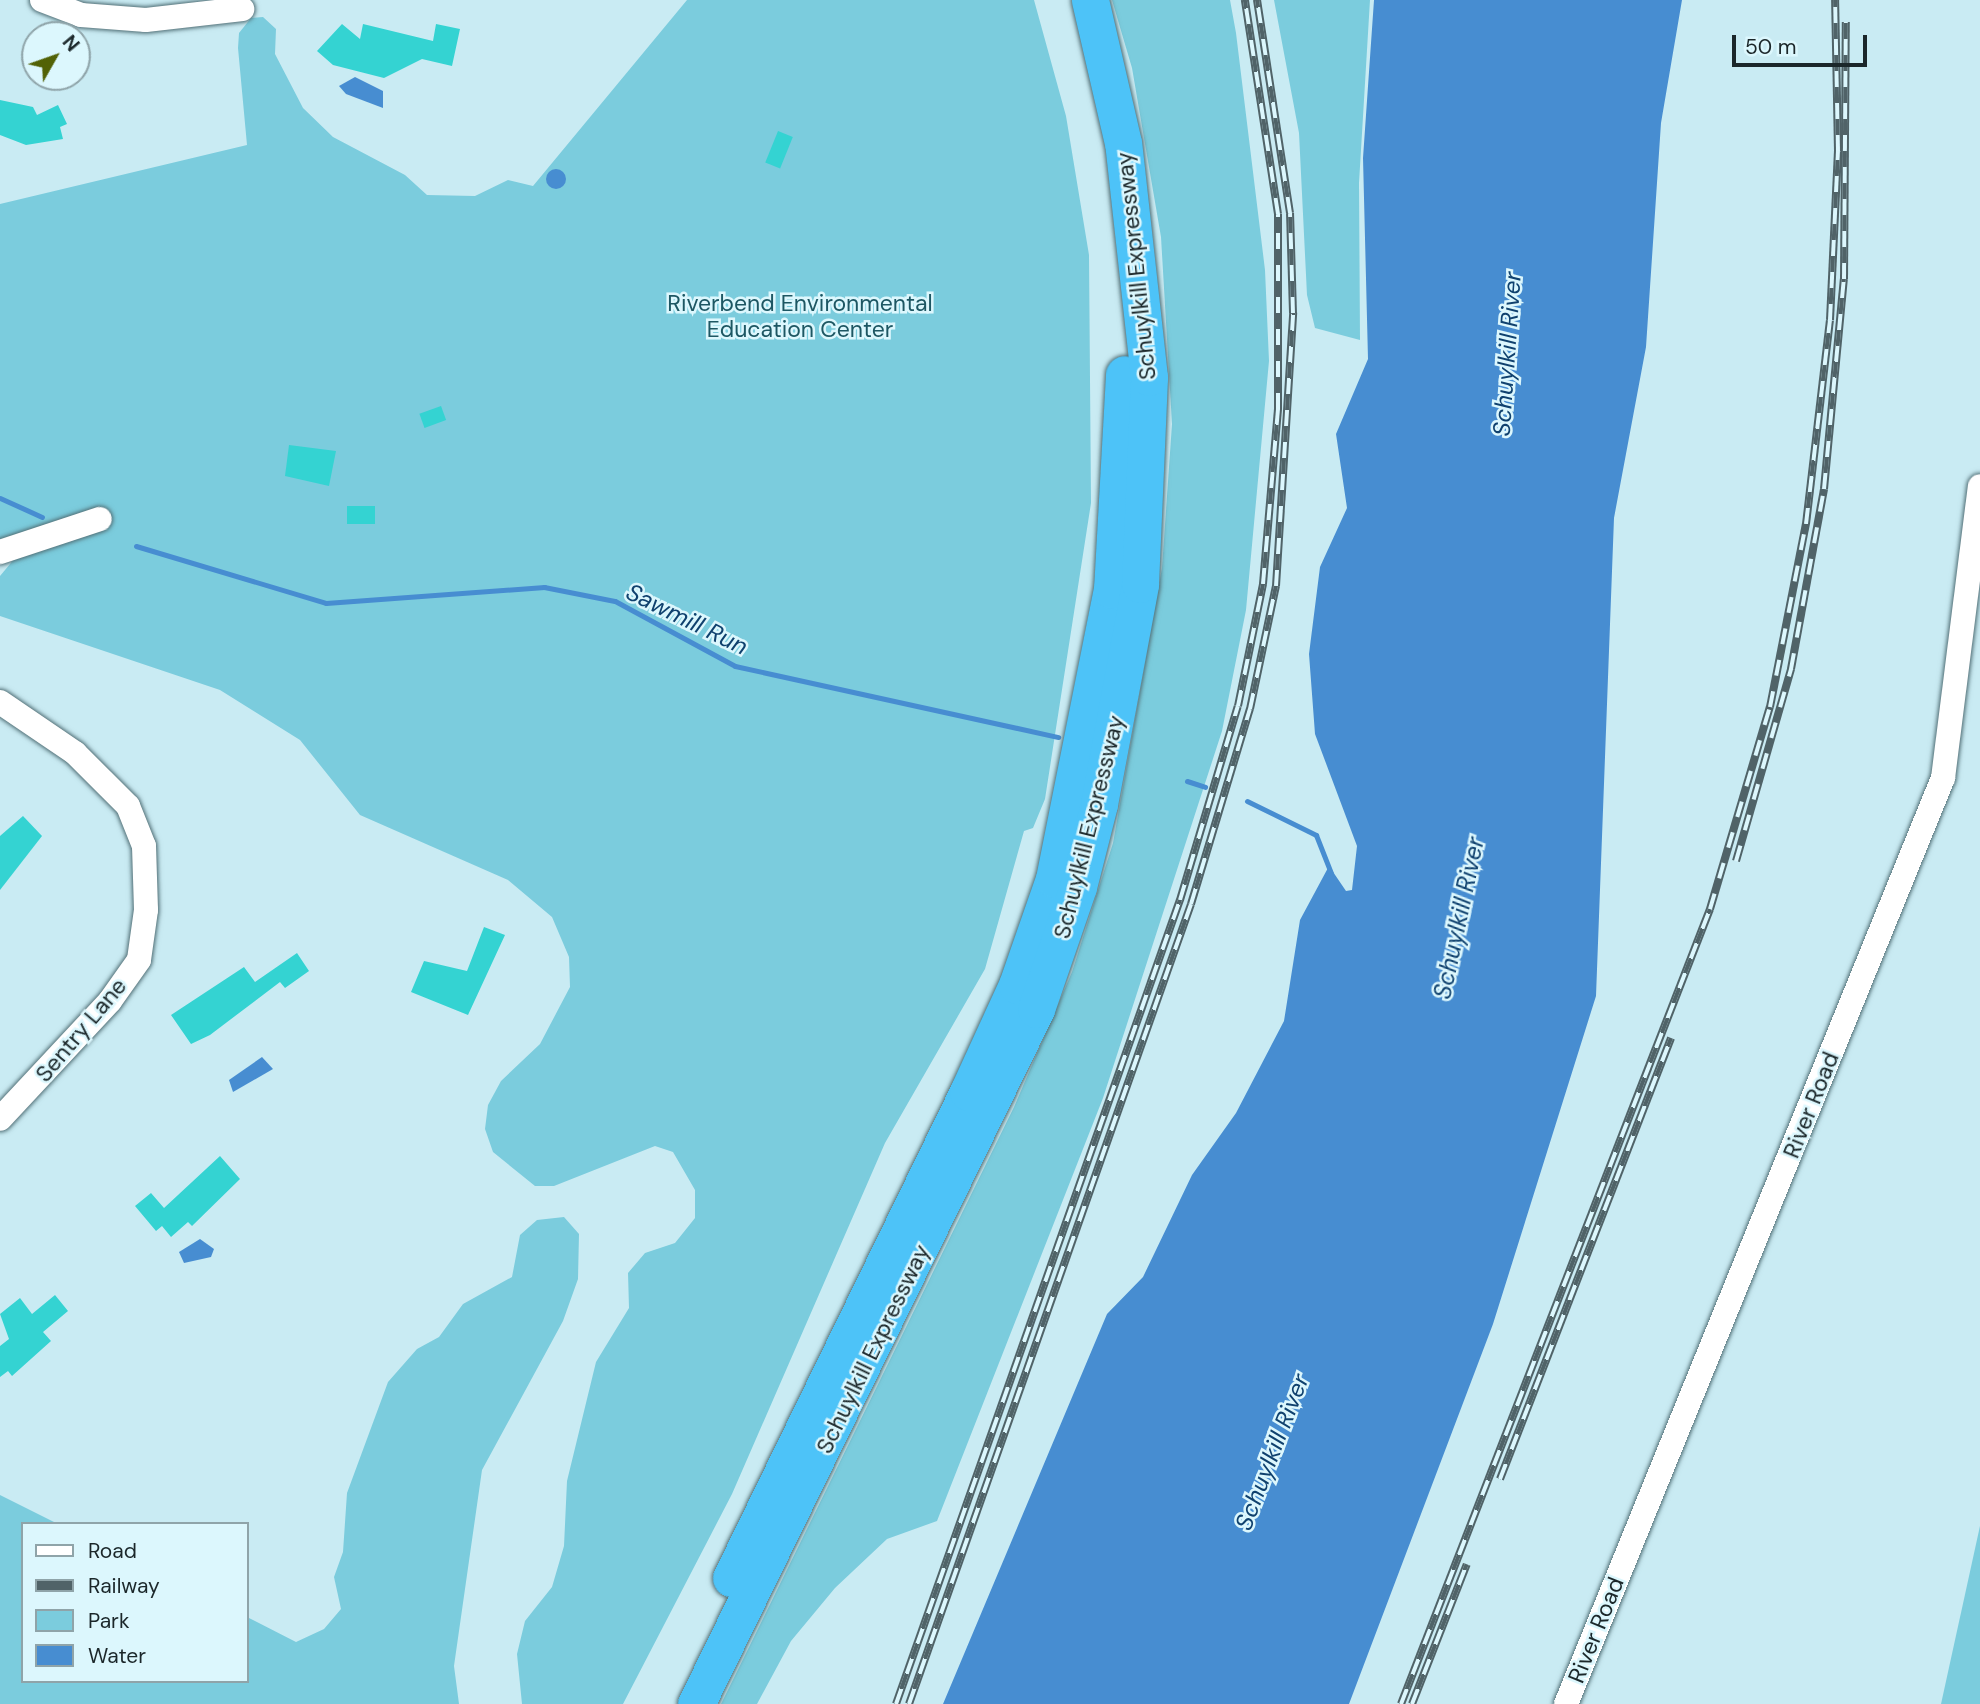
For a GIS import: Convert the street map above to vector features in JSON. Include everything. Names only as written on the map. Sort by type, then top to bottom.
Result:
[{"type":"highway","name":"Schuylkill Expressway","points":[[669,1704],[985,1057],[1027,960],[1066,837],[1112,590],[1124,391],[1106,170],[1068,0]]},
{"type":"highway","name":"Schuylkill Expressway","points":[[696,1704],[1036,1009],[1079,887],[1098,804],[1140,584],[1149,377],[1123,142],[1090,0]]},
{"type":"street","points":[[42,0],[81,15],[146,20],[242,9]]},
{"type":"street","name":"River Road","points":[[1566,1704],[1943,778],[1980,486]]},
{"type":"street","points":[[0,552],[100,519]]},
{"type":"street","name":"Sentry Lane","points":[[0,702],[75,753],[128,806],[144,846],[146,910],[139,960],[110,1001],[0,1119]]},
{"type":"green space","name":"Riverbend Environmental Education Center","points":[[687,0],[1034,0],[1066,116],[1089,255],[1091,503],[1045,799],[1033,828],[1024,831],[985,969],[885,1143],[732,1494],[623,1704],[522,1704],[517,1654],[525,1621],[552,1587],[564,1546],[567,1481],[596,1362],[629,1308],[628,1273],[645,1253],[675,1243],[695,1218],[695,1190],[673,1152],[655,1146],[554,1186],[535,1186],[493,1152],[485,1129],[488,1105],[501,1081],[540,1044],[570,987],[569,957],[552,917],[508,880],[360,815],[300,740],[220,690],[0,616],[0,576],[15,558],[0,562],[0,204],[247,145],[239,33],[251,18],[263,17],[276,29],[275,54],[303,108],[333,137],[405,175],[427,195],[475,196],[508,180],[533,186]]},
{"type":"green space","points":[[1112,0],[1230,0],[1236,33],[1265,270],[1269,361],[1246,610],[1222,731],[1103,1098],[937,1521],[887,1539],[835,1588],[791,1641],[757,1704],[721,1704],[1014,1107],[1072,972],[1113,843],[1162,568],[1172,424],[1161,237],[1132,68]]},
{"type":"green space","points":[[1274,0],[1370,0],[1359,183],[1360,340],[1315,328],[1307,295],[1299,133]]},
{"type":"green space","points":[[564,1217],[579,1234],[578,1279],[563,1321],[482,1470],[454,1666],[459,1704],[0,1704],[0,1495],[54,1522],[21,1522],[21,1683],[248,1683],[248,1618],[296,1642],[324,1629],[341,1609],[334,1577],[343,1552],[347,1493],[388,1382],[417,1349],[439,1337],[463,1304],[512,1277],[520,1235],[537,1220]]},
{"type":"green space","points":[[1980,1526],[1980,1704],[1941,1704]]},
{"type":"water","name":"Schuylkill River","points":[[1374,0],[1682,0],[1661,123],[1646,347],[1614,518],[1596,996],[1493,1324],[1349,1704],[943,1704],[1107,1314],[1143,1277],[1192,1175],[1236,1113],[1284,1021],[1300,920],[1329,866],[1346,891],[1352,890],[1357,846],[1315,734],[1309,654],[1320,567],[1347,508],[1336,434],[1368,359],[1363,158]]},
{"type":"water","points":[[355,77],[383,91],[383,108],[346,94],[339,86]]},
{"type":"water","points":[[556,169],[563,172],[566,179],[563,186],[556,189],[549,186],[546,179],[549,172]]},
{"type":"water","points":[[262,1057],[273,1069],[233,1092],[229,1080]]},
{"type":"water","points":[[200,1239],[214,1249],[211,1257],[184,1263],[179,1252]]},
{"type":"building","points":[[342,24],[360,39],[363,24],[433,41],[436,24],[460,29],[452,66],[422,59],[384,78],[333,65],[317,51]]},
{"type":"building","points":[[0,100],[33,107],[37,115],[58,105],[67,124],[60,127],[63,139],[26,145],[0,135]]},
{"type":"building","points":[[778,131],[793,137],[780,169],[765,163]]},
{"type":"building","points":[[441,406],[446,420],[425,428],[419,414]]},
{"type":"building","points":[[289,445],[336,451],[329,486],[285,476]]},
{"type":"building","points":[[347,506],[375,506],[375,524],[347,524]]},
{"type":"building","points":[[23,816],[42,836],[0,890],[0,836]]},
{"type":"building","points":[[484,927],[505,935],[468,1015],[411,992],[424,961],[467,971]]},
{"type":"building","points":[[297,953],[309,971],[285,988],[280,982],[210,1035],[191,1044],[171,1015],[244,967],[255,982]]},
{"type":"building","points":[[220,1156],[240,1179],[192,1226],[188,1222],[171,1237],[162,1226],[156,1231],[135,1206],[151,1193],[164,1208]]},
{"type":"building","points":[[55,1295],[68,1311],[43,1332],[51,1341],[12,1376],[8,1371],[0,1377],[0,1346],[9,1339],[0,1314],[20,1298],[32,1314]]},
{"type":"waterway","name":"Sawmill Run","points":[[0,498],[42,517]]},
{"type":"waterway","name":"Sawmill Run","points":[[136,546],[326,603],[544,587],[615,601],[735,666],[1058,737]]},
{"type":"waterway","name":"Sawmill Run","points":[[1187,781],[1205,787]]},
{"type":"waterway","name":"Sawmill Run","points":[[1247,801],[1316,835],[1331,873]]},
{"type":"railway","points":[[896,1704],[1180,900],[1238,706],[1263,584],[1278,409],[1278,214],[1245,0]]},
{"type":"railway","points":[[909,1704],[1191,904],[1250,709],[1276,586],[1293,313],[1290,213],[1257,0]]},
{"type":"railway","points":[[1401,1704],[1710,909],[1770,707],[1806,524],[1830,320],[1838,151],[1835,0]]},
{"type":"railway","points":[[1736,861],[1791,669],[1824,489],[1844,279],[1846,22]]},
{"type":"railway","points":[[1500,1479],[1671,1038]]},
{"type":"railway","points":[[1412,1704],[1467,1564]]}]
